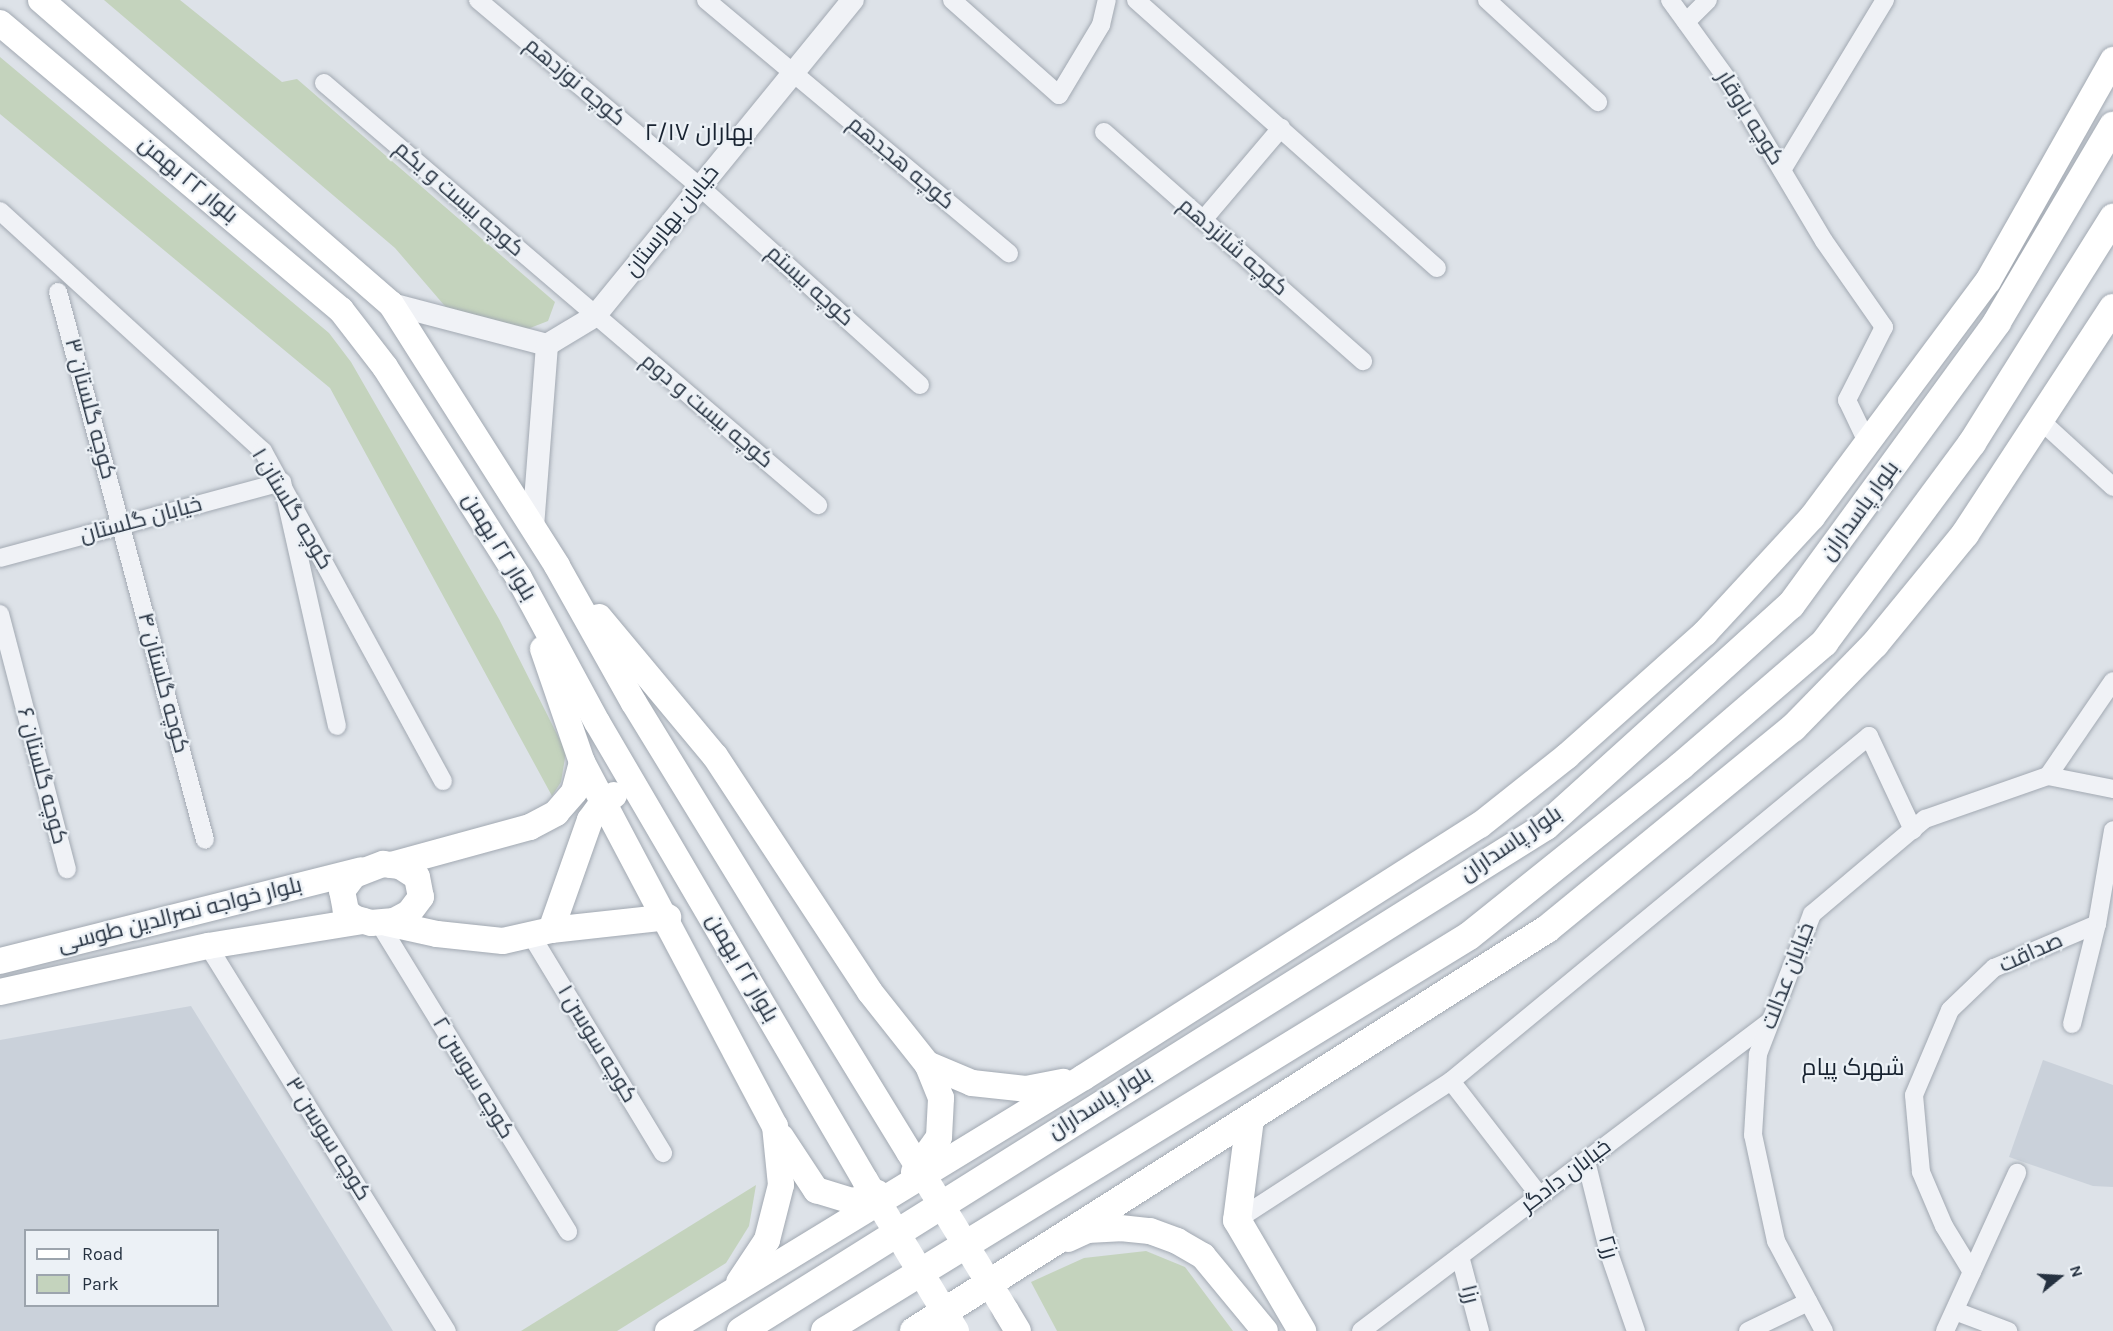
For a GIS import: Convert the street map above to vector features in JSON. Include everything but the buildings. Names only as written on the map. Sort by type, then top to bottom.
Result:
[{"type":"main road","name":"بلوار ۲۲ بهمن","points":[[41,0],[391,304],[557,566],[634,703],[1012,1321]]},
{"type":"main road","name":"بلوار ۲۲ بهمن","points":[[0,23],[341,310],[398,385],[519,578],[641,796],[865,1180],[956,1331]]},
{"type":"main road","points":[[668,1331],[1084,1077],[1480,825],[1567,756],[1705,633],[1812,517],[1869,444],[1988,281],[2113,60]]},
{"type":"main road","name":"بلوار پاسداران","points":[[741,1331],[1546,826],[1791,605],[1997,322],[2113,126]]},
{"type":"main road","name":"بلوار پاسداران","points":[[825,1331],[1469,936],[1681,766],[1824,643],[1885,566],[1972,443],[2113,218]]},
{"type":"main road","points":[[914,1331],[1547,929],[1793,728],[1875,644],[1965,534],[2113,308]]},
{"type":"main road","points":[[519,578],[582,762],[668,917],[791,1158],[816,1190],[853,1201],[889,1190],[917,1170],[939,1137],[941,1098],[927,1064],[870,992],[715,756],[557,566]]},
{"type":"main road","points":[[1832,686],[1885,566]]},
{"type":"main road","points":[[582,762],[574,792],[556,813],[530,827],[391,865],[361,870],[342,891],[346,911],[376,922],[436,934],[503,941],[541,932],[668,917]]},
{"type":"main road","points":[[541,932],[590,820],[603,802],[620,792],[641,796]]},
{"type":"main road","points":[[376,922],[409,913],[421,897],[417,877],[391,865]]},
{"type":"main road","name":"بلوار خواجه نصرالدین طوسی","points":[[0,961],[361,870]]},
{"type":"main road","name":"بلوار خواجه نصرالدین طوسی","points":[[0,992],[208,946],[376,922]]},
{"type":"main road","points":[[1469,936],[1547,929]]},
{"type":"main road","points":[[927,1064],[972,1083],[1026,1089],[1084,1077]]},
{"type":"main road","points":[[1250,1119],[1237,1220],[1302,1331]]},
{"type":"main road","points":[[734,1290],[767,1240],[781,1185],[775,1126]]},
{"type":"main road","points":[[1040,1251],[1087,1230],[1150,1231],[1203,1256],[1265,1331]]},
{"type":"street","name":"کوچه نوزدهم","points":[[477,0],[700,187]]},
{"type":"street","name":"کوچه هجدهم","points":[[706,0],[1009,254]]},
{"type":"street","name":"خیابان بهارستان","points":[[547,345],[595,316],[853,0]]},
{"type":"street","points":[[952,0],[1059,95],[1101,25],[1107,0]]},
{"type":"street","points":[[1136,0],[1437,268]]},
{"type":"street","points":[[1487,0],[1598,102]]},
{"type":"street","name":"کوچه باوقار","points":[[1670,0],[1728,80],[1824,240],[1884,327],[1847,400],[1869,444]]},
{"type":"street","points":[[1686,22],[1692,0]]},
{"type":"street","points":[[1686,22],[1708,0]]},
{"type":"street","points":[[1782,170],[1885,0]]},
{"type":"street","name":"کوچه بیست و یکم","points":[[324,83],[595,316]]},
{"type":"street","points":[[1203,220],[1281,128]]},
{"type":"street","name":"کوچه شانزدهم","points":[[1104,132],[1363,361]]},
{"type":"street","name":"کوچه بیستم","points":[[700,187],[920,385]]},
{"type":"street","name":"کوچه گلستان ۱","points":[[0,211],[263,451],[282,482],[443,781]]},
{"type":"street","name":"کوچه گلستان ۳","points":[[58,292],[121,525]]},
{"type":"street","points":[[391,304],[547,345],[532,528]]},
{"type":"street","name":"کوچه بیست و دوم","points":[[595,316],[818,505]]},
{"type":"street","points":[[2040,420],[2113,487]]},
{"type":"street","points":[[282,482],[337,726]]},
{"type":"street","name":"خیابان گلستان","points":[[0,558],[282,482]]},
{"type":"street","name":"کوچه گلستان ۴","points":[[121,525],[205,840]]},
{"type":"street","name":"کوچه گلستان ۶","points":[[0,614],[67,869]]},
{"type":"street","points":[[2113,681],[2048,776],[2113,789]]},
{"type":"street","points":[[1237,1220],[1451,1081],[1869,736],[1913,830]]},
{"type":"street","name":"خیابان عدالت","points":[[1824,1331],[1776,1240],[1753,1135],[1758,1054],[1812,914],[1925,819],[2048,776]]},
{"type":"street","points":[[2072,1024],[2097,924],[2108,892],[2113,830]]},
{"type":"street","name":"کوچه سوسن ۲","points":[[376,922],[568,1232]]},
{"type":"street","name":"صداقت","points":[[1972,1272],[1944,1226],[1921,1172],[1914,1095],[1950,1010],[1994,968],[2097,924]]},
{"type":"street","name":"کوچه سوسن ۱","points":[[541,932],[663,1153]]},
{"type":"street","name":"کوچه سوسن ۳","points":[[208,946],[447,1331]]},
{"type":"street","name":"خیابان دادگر","points":[[1361,1331],[1771,1021]]},
{"type":"street","points":[[1451,1081],[1540,1196]]},
{"type":"street","name":"رز۲","points":[[1586,1161],[1609,1253],[1636,1331]]},
{"type":"street","points":[[1945,1331],[2017,1173]]},
{"type":"street","name":"رز۱","points":[[1460,1256],[1480,1331]]},
{"type":"street","points":[[1748,1331],[1808,1302]]},
{"type":"street","points":[[1955,1311],[2008,1331]]},
{"type":"shaded area","points":[[191,1006],[393,1331],[0,1331],[0,1040]]},
{"type":"shaded area","points":[[2043,1060],[2113,1085],[2113,1187],[2093,1186],[2009,1157]]},
{"type":"green space","points":[[104,0],[180,0],[282,82],[297,79],[555,302],[548,321],[525,330],[450,312],[395,248]]},
{"type":"green space","points":[[0,57],[329,333],[351,362],[499,619],[566,752],[561,782],[552,796],[330,388],[0,114]]},
{"type":"green space","points":[[756,1185],[749,1226],[726,1263],[617,1331],[521,1331]]},
{"type":"green space","points":[[1146,1251],[1185,1267],[1233,1331],[1057,1331],[1031,1282],[1084,1258]]},
{"type":"district","name":"۲/۱۷ بهاران","points":[[699,133]]},
{"type":"district","name":"شهرک پیام","points":[[1853,1068]]}]
